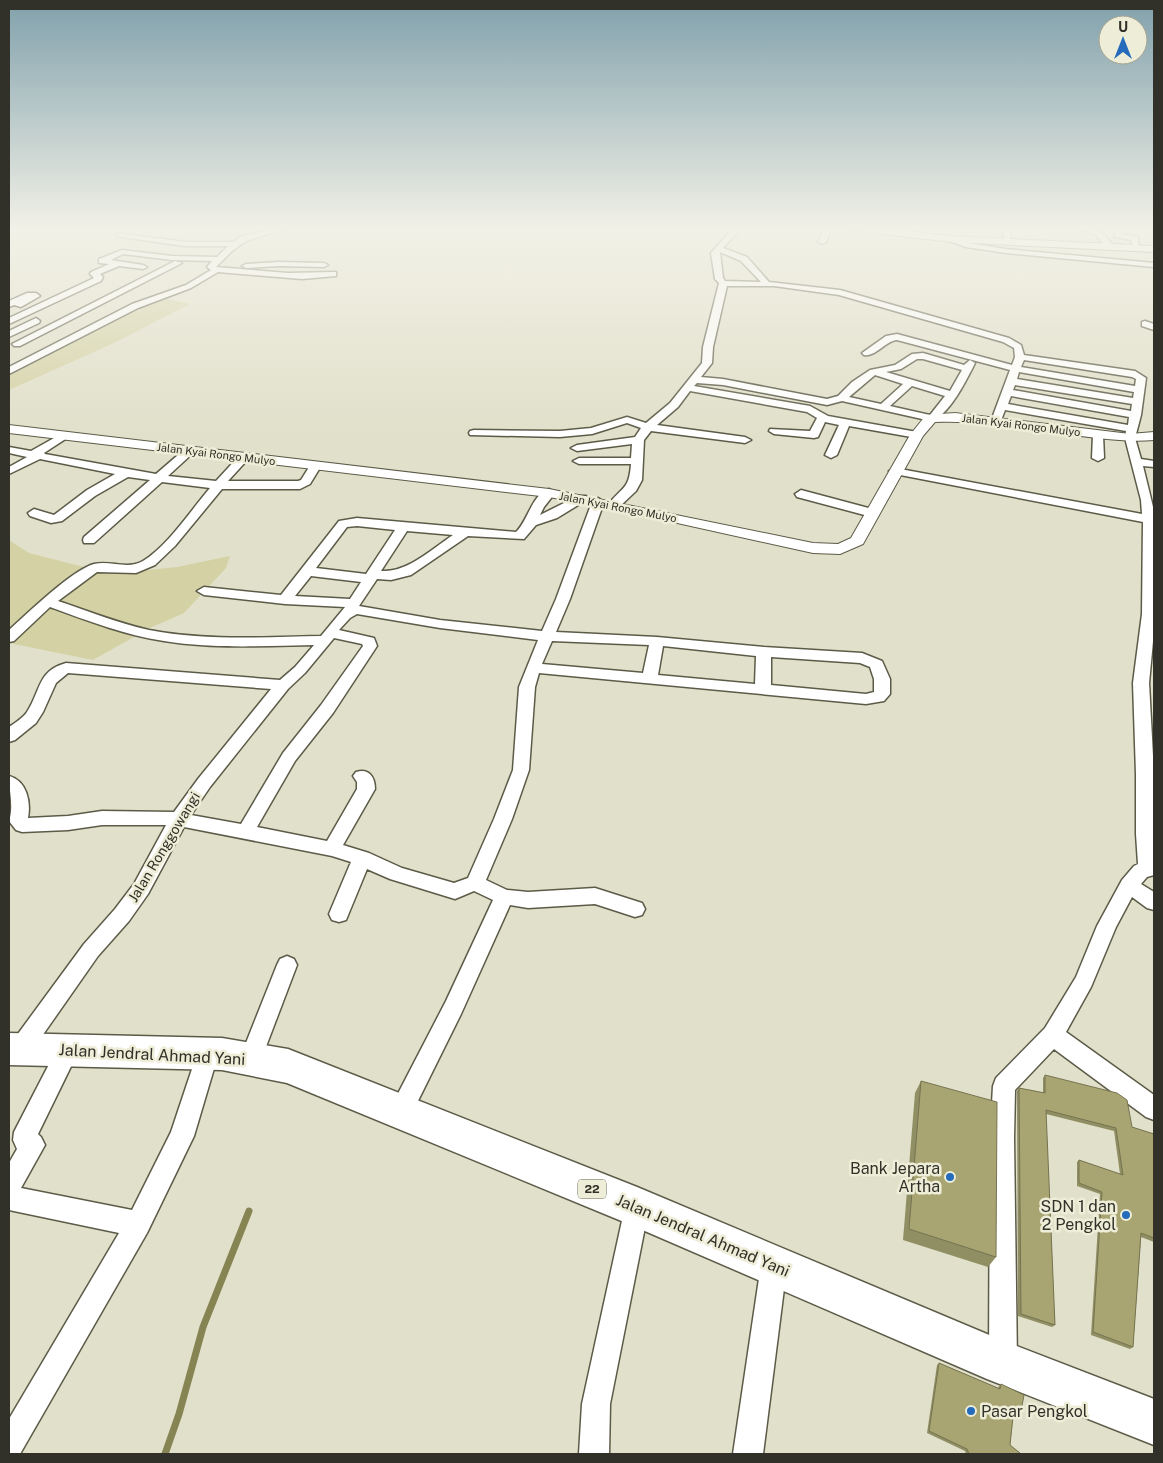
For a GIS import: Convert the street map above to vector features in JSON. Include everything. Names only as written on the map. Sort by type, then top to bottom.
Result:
[{"type":"highway","name":"Jalan Jendral Ahmad Yani","points":[[14,1049],[222,1054],[288,1066],[637,1207],[1003,1363],[1154,1422]]},
{"type":"street","points":[[11,319],[63,295]]},
{"type":"street","points":[[14,346],[113,295]]},
{"type":"street","points":[[9,372],[135,306],[165,295]]},
{"type":"street","points":[[532,522],[598,502],[632,488],[636,480],[638,440],[648,427],[674,405],[707,363],[720,295]]},
{"type":"street","points":[[852,295],[1014,343],[1020,349],[1020,357],[996,421]]},
{"type":"street","points":[[9,304],[28,296],[36,296],[9,310]]},
{"type":"street","points":[[89,299],[135,306]]},
{"type":"street","points":[[11,319],[40,319],[57,324]]},
{"type":"street","points":[[9,334],[40,319]]},
{"type":"street","points":[[867,353],[890,337],[896,337],[1016,369],[1140,390]]},
{"type":"street","points":[[14,346],[50,351]]},
{"type":"street","points":[[691,384],[750,386],[820,401],[842,398],[933,418],[952,395],[956,384],[968,366],[915,356],[898,367],[874,371],[856,384],[842,398]]},
{"type":"street","points":[[1003,1363],[1002,1138],[1004,1086],[1053,1035],[1084,981],[1107,926],[1129,885],[1136,875],[1151,868],[1144,834],[1145,774],[1141,683],[1149,614],[1152,519],[1131,434],[1136,415],[1140,378],[1135,374],[1020,357]]},
{"type":"street","points":[[9,362],[22,365]]},
{"type":"street","points":[[898,367],[914,377],[952,395]]},
{"type":"street","points":[[874,371],[914,377]]},
{"type":"street","points":[[882,407],[914,377]]},
{"type":"street","points":[[1011,381],[1138,402]]},
{"type":"street","points":[[691,384],[810,409],[822,418],[916,434]]},
{"type":"street","points":[[1006,392],[1136,415]]},
{"type":"street","points":[[1001,406],[1131,434]]},
{"type":"street","points":[[774,431],[814,435],[822,418]]},
{"type":"street","name":"Jalan Kyai Rongo Mulyo","points":[[9,429],[549,493],[791,544],[830,550],[848,546],[856,541],[916,434],[933,418],[996,421],[1098,435],[1131,434],[1154,436]]},
{"type":"street","points":[[474,432],[536,435],[567,434],[592,431],[627,420],[648,427],[745,440]]},
{"type":"street","points":[[831,455],[845,423]]},
{"type":"street","points":[[1098,435],[1098,458]]},
{"type":"street","points":[[9,472],[63,436]]},
{"type":"street","points":[[577,448],[638,440]]},
{"type":"street","points":[[9,450],[126,473],[219,485],[300,484],[306,482],[315,466]]},
{"type":"street","points":[[89,540],[189,450]]},
{"type":"street","points":[[9,638],[48,602],[95,567],[144,567],[169,545],[244,457]]},
{"type":"street","points":[[579,462],[637,460]]},
{"type":"street","points":[[1137,462],[1154,464]]},
{"type":"street","points":[[895,471],[1152,519]]},
{"type":"street","points":[[34,513],[51,519],[58,518],[91,493],[126,473]]},
{"type":"street","points":[[285,600],[338,529],[346,522],[518,536],[526,531],[532,522],[538,506],[549,493]]},
{"type":"street","points":[[801,494],[872,513]]},
{"type":"street","points":[[9,782],[18,792],[21,807],[18,820],[22,825],[68,823],[102,818],[179,820],[332,849],[362,858],[397,874],[454,891],[474,883],[503,820],[521,770],[527,687],[533,668],[563,599],[598,502]]},
{"type":"street","name":"Jalan Ronggowangi","points":[[14,1049],[141,889],[179,820],[204,783],[283,685],[328,637],[351,607],[403,527]]},
{"type":"street","points":[[306,572],[371,577],[391,576],[406,572],[466,532]]},
{"type":"street","points":[[204,591],[351,607],[440,624],[546,636],[656,641],[764,652],[868,659],[877,664],[882,679],[882,694],[878,697],[866,699],[533,668]]},
{"type":"street","points":[[48,602],[135,630],[167,637],[236,640],[328,637],[366,640],[371,643],[327,709],[289,757],[246,832]]},
{"type":"street","points":[[649,678],[656,641]]},
{"type":"street","points":[[763,690],[764,652]]},
{"type":"street","points":[[9,736],[36,712],[46,684],[66,668],[283,685]]},
{"type":"street","points":[[332,849],[366,789],[366,781],[362,776]]},
{"type":"street","points":[[339,914],[362,858]]},
{"type":"street","points":[[474,883],[504,897],[528,900],[595,896],[635,909]]},
{"type":"street","points":[[1129,885],[1154,902]]},
{"type":"street","points":[[401,1111],[454,1007],[504,897]]},
{"type":"street","points":[[251,1058],[287,965]]},
{"type":"street","points":[[1053,1035],[1154,1109]]},
{"type":"street","points":[[9,1186],[33,1145],[25,1140],[26,1132],[68,1050]]},
{"type":"street","points":[[9,1446],[138,1224],[182,1136],[207,1055]]},
{"type":"street","points":[[9,1198],[138,1224]]},
{"type":"street","points":[[594,1454],[596,1404],[637,1207]]},
{"type":"street","points":[[748,1454],[774,1265]]},
{"type":"shaded area","points":[[162,298],[190,304],[114,343],[9,390],[9,372],[148,301]]},
{"type":"shaded area","points":[[9,540],[29,553],[96,570],[139,571],[177,567],[230,556],[226,568],[184,613],[150,628],[93,660],[9,643]]},
{"type":"building","name":"SDN 1 dan 2 Pengkol","points":[[1045,1075],[1117,1093],[1127,1100],[1132,1127],[1154,1134],[1154,1238],[1141,1233],[1133,1347],[1093,1332],[1102,1192],[1079,1183],[1079,1160],[1123,1175],[1116,1128],[1046,1110],[1055,1325],[1021,1314],[1019,1088],[1045,1093]]},
{"type":"building","name":"Bank Jepara Artha","points":[[921,1081],[997,1102],[996,1257],[909,1229]]},
{"type":"building","name":"Pasar Pengkol","points":[[939,1363],[1000,1389],[1001,1384],[1024,1395],[1021,1411],[1014,1407],[1010,1445],[1020,1454],[969,1454],[967,1449],[929,1431]]},
{"type":"waterway","points":[[165,1454],[179,1414],[203,1327],[249,1211]]},
{"type":"place","name":"Bank Jepara Artha","points":[[950,1177]]},
{"type":"place","name":"SDN 1 dan 2 Pengkol","points":[[1126,1215]]},
{"type":"place","name":"Pasar Pengkol","points":[[971,1411]]}]
